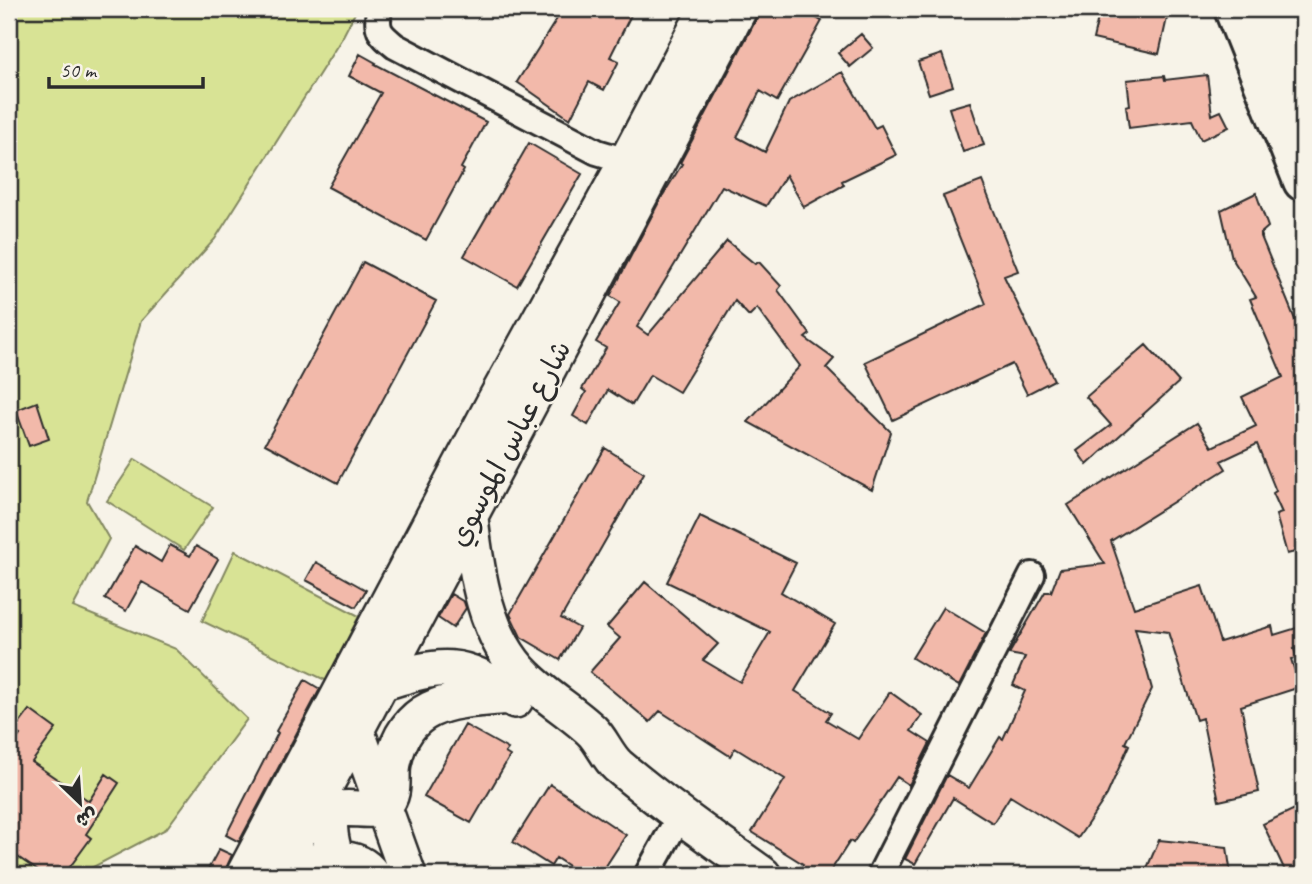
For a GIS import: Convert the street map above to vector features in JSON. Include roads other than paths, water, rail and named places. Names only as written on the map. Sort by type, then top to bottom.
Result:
[{"type":"highway","points":[[1234,9],[1303,181]]},
{"type":"highway","points":[[1267,9],[1303,99]]},
{"type":"street","points":[[379,9],[377,23],[381,34],[395,46],[597,152],[642,163]]},
{"type":"street","name":"شارع عباس الموسوي","points":[[265,874],[356,730],[470,518],[642,163],[707,9]]},
{"type":"street","name":"شارع عباس الموسوي","points":[[265,874],[495,401],[739,9]]},
{"type":"street","points":[[470,518],[478,578],[492,621],[503,645],[524,676],[594,733],[615,763],[680,815],[764,875]]},
{"type":"street","points":[[880,875],[1032,575]]},
{"type":"street","points":[[380,683],[418,671],[439,667],[458,668],[477,675],[510,696],[579,749],[615,763]]},
{"type":"street","points":[[337,859],[329,827],[335,813],[350,807],[365,809],[383,806],[390,796],[393,765],[401,738],[421,713],[443,703],[510,696]]},
{"type":"street","points":[[356,730],[408,875]]},
{"type":"street","points":[[647,875],[680,815]]},
{"type":"street","points":[[265,874],[337,859],[358,862],[372,875]]}]
